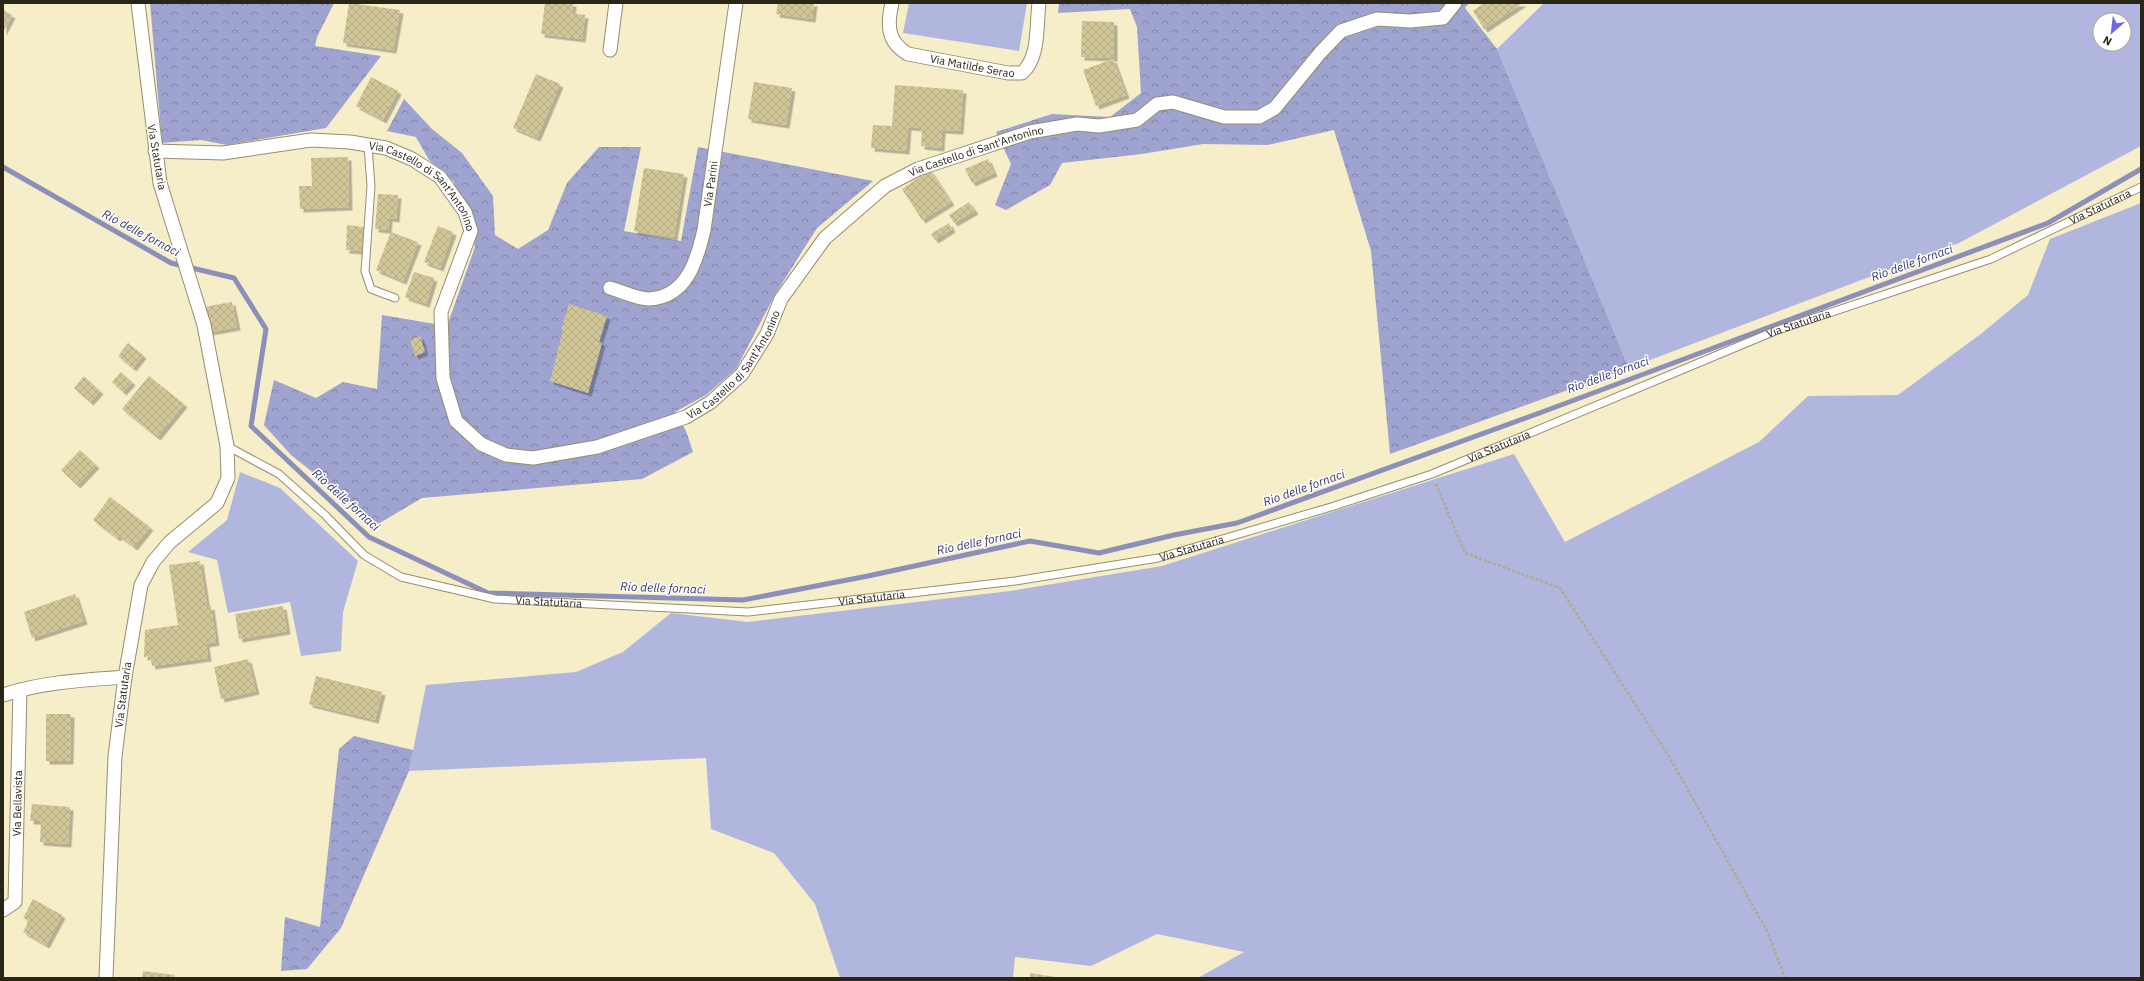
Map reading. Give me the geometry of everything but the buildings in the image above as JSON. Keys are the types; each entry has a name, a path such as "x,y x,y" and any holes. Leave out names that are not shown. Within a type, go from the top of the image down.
{"street":[{"name":"Via Statutaria","path":"106,978 115,756 124,677 141,585 153,562 170,542 217,504 228,478 227,446 204,324 160,183 138,3"},
{"path":"610,50 616,3"},
{"name":"Via Parini","path":"610,288 648,299 662,296 675,289 685,280 692,270 698,255 704,230 736,3"},
{"name":"Via Matilde Serao","path":"892,3 890,28 891,39 898,48 908,54 1015,73 1022,73 1030,66 1034,55 1039,3"},
{"name":"Via Castello di Sant'Antonino","path":"155,151 223,153 311,140 350,142 386,148 412,159 440,177 465,212 471,231 441,312 443,378 456,421 481,444 506,455 533,458 597,447 686,417 712,402 742,374 766,334 781,299 825,238 885,186 918,169 1030,132 1078,124 1099,126 1137,120 1158,104 1173,102 1224,117 1259,117 1275,108 1320,52 1341,31 1377,19 1410,21 1443,18 1455,3"},
{"path":"3,695 64,681 124,677"},
{"name":"Via Bellavista","path":"3,910 15,902 20,690"}],"lane":[{"path":"368,146 371,186 365,271 371,289 396,298"},
{"name":"Via Statutaria","path":"227,446 278,474 326,515 364,555 401,577 495,600 748,612 1015,581 1158,558 1331,507 1432,474 1775,331 1990,259 2141,187"}],"path":[{"path":"1432,474 1465,553 1560,588 1670,758 1768,934 1785,978"}],"shaded area":[{"path":"909,3 1027,3 1019,51 903,33"},
{"path":"1544,3 2141,3 2141,146 1959,243 1629,368 1497,49"},
{"path":"2141,203 2141,978 1198,978 1244,952 1157,934 1091,966 1015,957 1013,978 840,978 815,904 774,853 711,829 706,758 409,771 426,685 576,672 623,652 671,613 748,622 1010,591 1162,566 1514,454 1565,542 1759,442 1808,396 1898,395 1982,333 2028,295 2050,239"},
{"path":"240,472 280,488 358,561 343,612 341,651 301,656 290,602 228,613 217,560 188,552 227,520"}],"green space":[{"path":"150,3 334,3 317,37 315,46 381,56 326,128 227,145 201,140 162,143"},
{"path":"1059,3 1469,3 1465,8 1497,49 1629,368 1390,454 1371,251 1334,130 1268,145 1203,144 1142,154 1062,163 1050,185 1006,210 995,205 1011,164 996,132 1052,114 1110,117 1141,93 1137,27 1130,9 1058,13"},
{"path":"404,99 432,129 462,153 493,196 495,235 518,249 548,230 567,183 599,147 641,147 624,231 681,241 698,147 873,181 817,228 776,293 736,369 706,395 675,412 686,431 693,452 642,479 422,498 378,524 291,455 264,425 274,380 316,398 343,382 377,389 382,315 447,326 475,247 471,231 455,196 454,182 429,160 416,137 387,131"},
{"path":"354,736 413,750 409,771 341,928 307,969 281,971 285,917 320,927 339,749"}],"waterway":[{"name":"Rio delle fornaci","path":"3,167 171,263 234,278 266,329 251,426 369,537 488,593 743,600 868,576 1030,541 1099,553 1174,535 1237,523 1553,408 2048,223 2141,169"}]}
